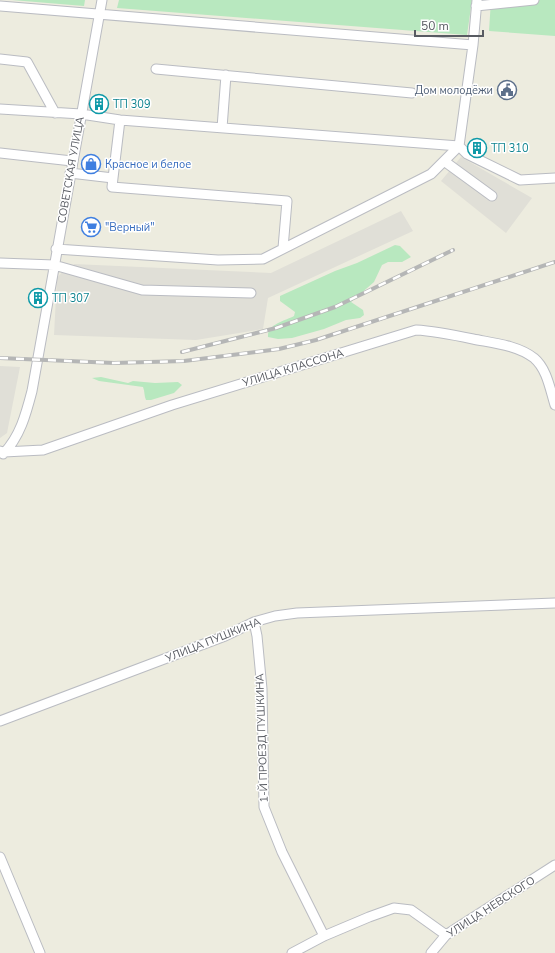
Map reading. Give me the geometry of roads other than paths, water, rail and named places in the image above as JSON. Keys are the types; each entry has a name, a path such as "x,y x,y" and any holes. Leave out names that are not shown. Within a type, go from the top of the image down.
{"street":[{"name":"СОВЕТСКАЯ УЛИЦА","path":"1,453 10,446 17,436 28,408 102,0"},
{"path":"56,249 218,260 263,259 431,174 459,146 473,44 476,3 534,0"},
{"path":"0,6 473,44"},
{"path":"0,59 27,62 55,113"},
{"path":"156,69 412,92"},
{"path":"222,128 226,75"},
{"path":"0,109 81,114 120,120 459,146 467,154 520,180 555,178"},
{"path":"120,120 112,187 287,201 283,248"},
{"path":"0,153 72,160"},
{"path":"444,161 492,196"},
{"path":"70,173 113,178"},
{"path":"0,263 54,265 142,290 251,293"},
{"name":"УЛИЦА КЛАССОНА","path":"1,453 43,450 172,405 416,330 432,331 500,344 521,351 534,359 544,371 555,405"},
{"name":"УЛИЦА ПУШКИНА","path":"0,721 225,636 254,622 275,616 297,613 555,603"},
{"name":"1-Й ПРОЕЗД ПУШКИНА","path":"254,622 257,636 262,689 264,806 282,852 324,936"},
{"path":"0,857 40,953"},
{"name":"УЛИЦА НЕВСКОГО","path":"431,953 446,935 555,865"},
{"path":"292,953 324,936 394,908 411,910 446,935"}],"railway":[{"path":"182,352 276,328 335,307 453,250"},
{"path":"0,358 114,363 184,361 279,349 316,340 555,262"}],"place":[{"name":"Дом молодёжи","path":"507,90"},
{"name":"ТП 309","path":"99,104"},
{"name":"ТП 310","path":"477,148"},
{"name":"Красное и белое","path":"91,164"},
{"name":"\"Верный\"","path":"91,227"},
{"name":"ТП 307","path":"38,298"}]}
